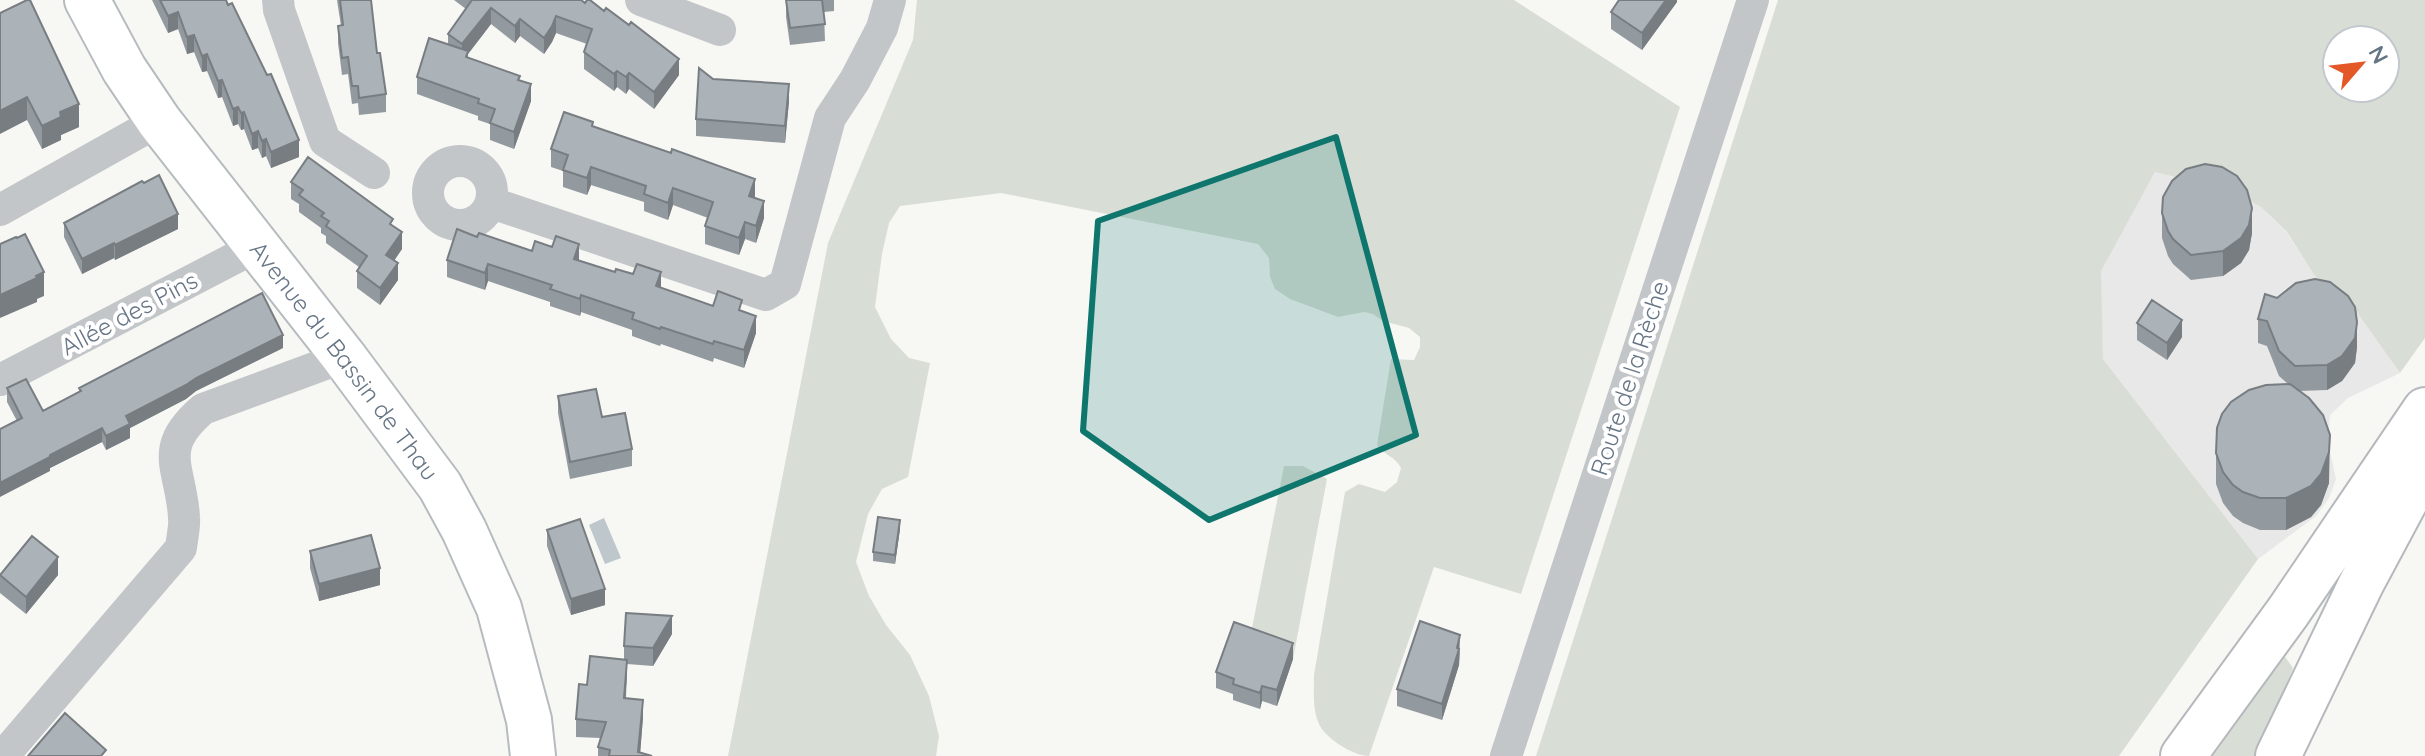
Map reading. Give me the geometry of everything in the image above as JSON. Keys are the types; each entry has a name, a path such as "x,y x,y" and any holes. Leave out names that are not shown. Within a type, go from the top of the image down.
{"main road":[{"name":"Avenue du Bassin de Thau","path":"87,0 124,69 159,121 344,357 440,486 464,530 499,608 529,720 533,756"},
{"path":"2183,756 2288,612 2425,410"},
{"path":"2278,756 2361,584 2425,464"},
{"path":"2306,756 2383,591 2425,511"}],"street":[{"path":"278,0 325,141 374,173"},
{"path":"641,0 720,30"},
{"path":"492,203 766,295 785,284 830,118 855,80 882,28 890,0"},
{"name":"Route de la Rèche","path":"1506,756 1753,0"},
{"path":"0,210 159,121"},
{"name":"Allée des Pins","path":"0,380 258,246"},
{"path":"4,755 181,548 184,518 174,461 178,436 189,421 203,409 344,357"}],"highlighted area":[{"path":"1336,137 1416,435 1209,520 1083,431 1098,221"}],"shaded area":[{"path":"917,0 1514,0 1680,107 1521,594 1434,567 1369,756 1342,746 1320,726 1315,708 1314,675 1345,492 1359,484 1385,492 1397,482 1401,468 1377,445 1391,359 1414,360 1420,347 1420,337 1409,328 1383,321 1373,314 1364,312 1338,317 1290,299 1275,289 1270,277 1269,258 1258,244 1001,193 900,206 889,223 875,307 891,339 909,358 930,363 908,477 882,489 868,514 856,562 869,596 886,625 910,655 929,696 939,736 936,756 728,756 828,243 913,40"},
{"path":"1778,0 2425,0 2425,338 2400,373 2351,304 2314,275 2287,232 2262,208 2237,193 2155,172 2101,271 2103,359 2258,559 2119,756 1536,756"},
{"path":"2155,172 2237,193 2262,208 2287,233 2314,275 2351,304 2400,373 2348,398 2330,415 2328,442 2336,479 2329,498 2316,516 2258,559 2103,359 2100,271"},
{"path":"1284,466 1303,466 1327,479 1293,659 1249,643"},
{"path":"604,518 621,558 605,564 589,525"},
{"path":"2281,651 2293,668 2257,756 2206,756"}],"building":[{"path":"30,0 79,104 60,112 61,117 42,126 27,97 0,111 0,13"},
{"path":"160,0 226,0 228,5 232,3 267,75 271,74 299,140 271,152 266,139 262,141 258,131 252,134 244,112 241,113 238,107 233,109 222,80 218,81 207,54 202,56 194,35 187,37 178,12 168,16"},
{"path":"340,0 371,0 377,53 380,53 386,94 359,98 358,86 352,86 348,57 342,58 338,26 343,25"},
{"path":"472,0 581,0 585,3 590,0 629,25 631,22 679,59 654,92 629,73 626,77 617,71 614,74 584,52 592,29 556,16 544,38 520,19 515,26 491,8 462,44 448,34"},
{"path":"786,0 822,0 825,24 790,28"},
{"path":"1619,0 1666,0 1642,33 1611,12"},
{"path":"429,38 468,51 466,57 520,76 518,80 531,84 514,132 490,123 495,109 478,103 479,99 417,77"},
{"path":"699,68 713,79 789,84 785,126 696,119"},
{"path":"564,112 593,122 592,126 671,153 672,149 755,179 749,196 764,201 756,226 745,222 739,238 705,226 713,202 673,188 668,203 644,194 646,186 591,167 587,178 563,170 568,155 551,149"},
{"path":"308,157 393,219 390,224 402,232 386,255 398,263 380,288 357,271 367,256 326,226 329,221 321,216 324,213 299,195 303,190 291,182"},
{"path":"2205,164 2222,167 2237,176 2247,190 2252,208 2249,225 2241,238 2223,251 2191,255 2168,231 2162,213 2163,197 2172,181 2186,169"},
{"path":"159,175 178,214 82,259 64,223"},
{"path":"457,229 532,251 535,241 552,247 556,236 579,244 574,259 615,272 616,269 633,274 637,264 661,272 656,286 713,306 718,291 742,300 739,310 756,316 744,350 660,329 632,319 634,313 581,295 580,299 550,289 552,285 488,264 485,273 447,260"},
{"path":"25,234 44,272 0,295 0,244"},
{"path":"2315,279 2330,282 2348,296 2355,307 2355,338 2342,356 2327,365 2295,366 2279,351 2267,321 2258,319 2265,294 2277,298 2296,283"},
{"path":"262,293 283,335 126,416 130,424 106,436 102,428 0,483 0,429 22,418 7,388 26,379 43,411 81,391 79,388"},
{"path":"2152,300 2182,320 2167,343 2137,323"},
{"path":"2290,384 2309,398 2323,415 2330,435 2329,452 2321,474 2311,486 2286,498 2260,498 2233,485 2223,472 2216,453 2217,428 2231,402 2249,390 2266,385"},
{"path":"596,389 602,417 625,413 632,449 570,462 558,396"},
{"path":"878,517 900,520 895,555 873,552"},
{"path":"580,519 605,589 571,599 547,530"},
{"path":"371,535 380,568 319,584 310,551"},
{"path":"32,536 58,557 26,597 0,575"},
{"path":"626,613 672,616 653,648 624,646"},
{"path":"1420,621 1460,635 1459,649 1442,704 1397,689"},
{"path":"1234,622 1293,643 1277,690 1262,686 1260,693 1233,684 1234,679 1216,672"},
{"path":"590,656 627,660 624,698 643,700 638,752 652,756 609,756 610,750 598,747 606,722 576,719 579,684 587,685"},
{"path":"65,713 106,750 101,756 28,756"}]}
